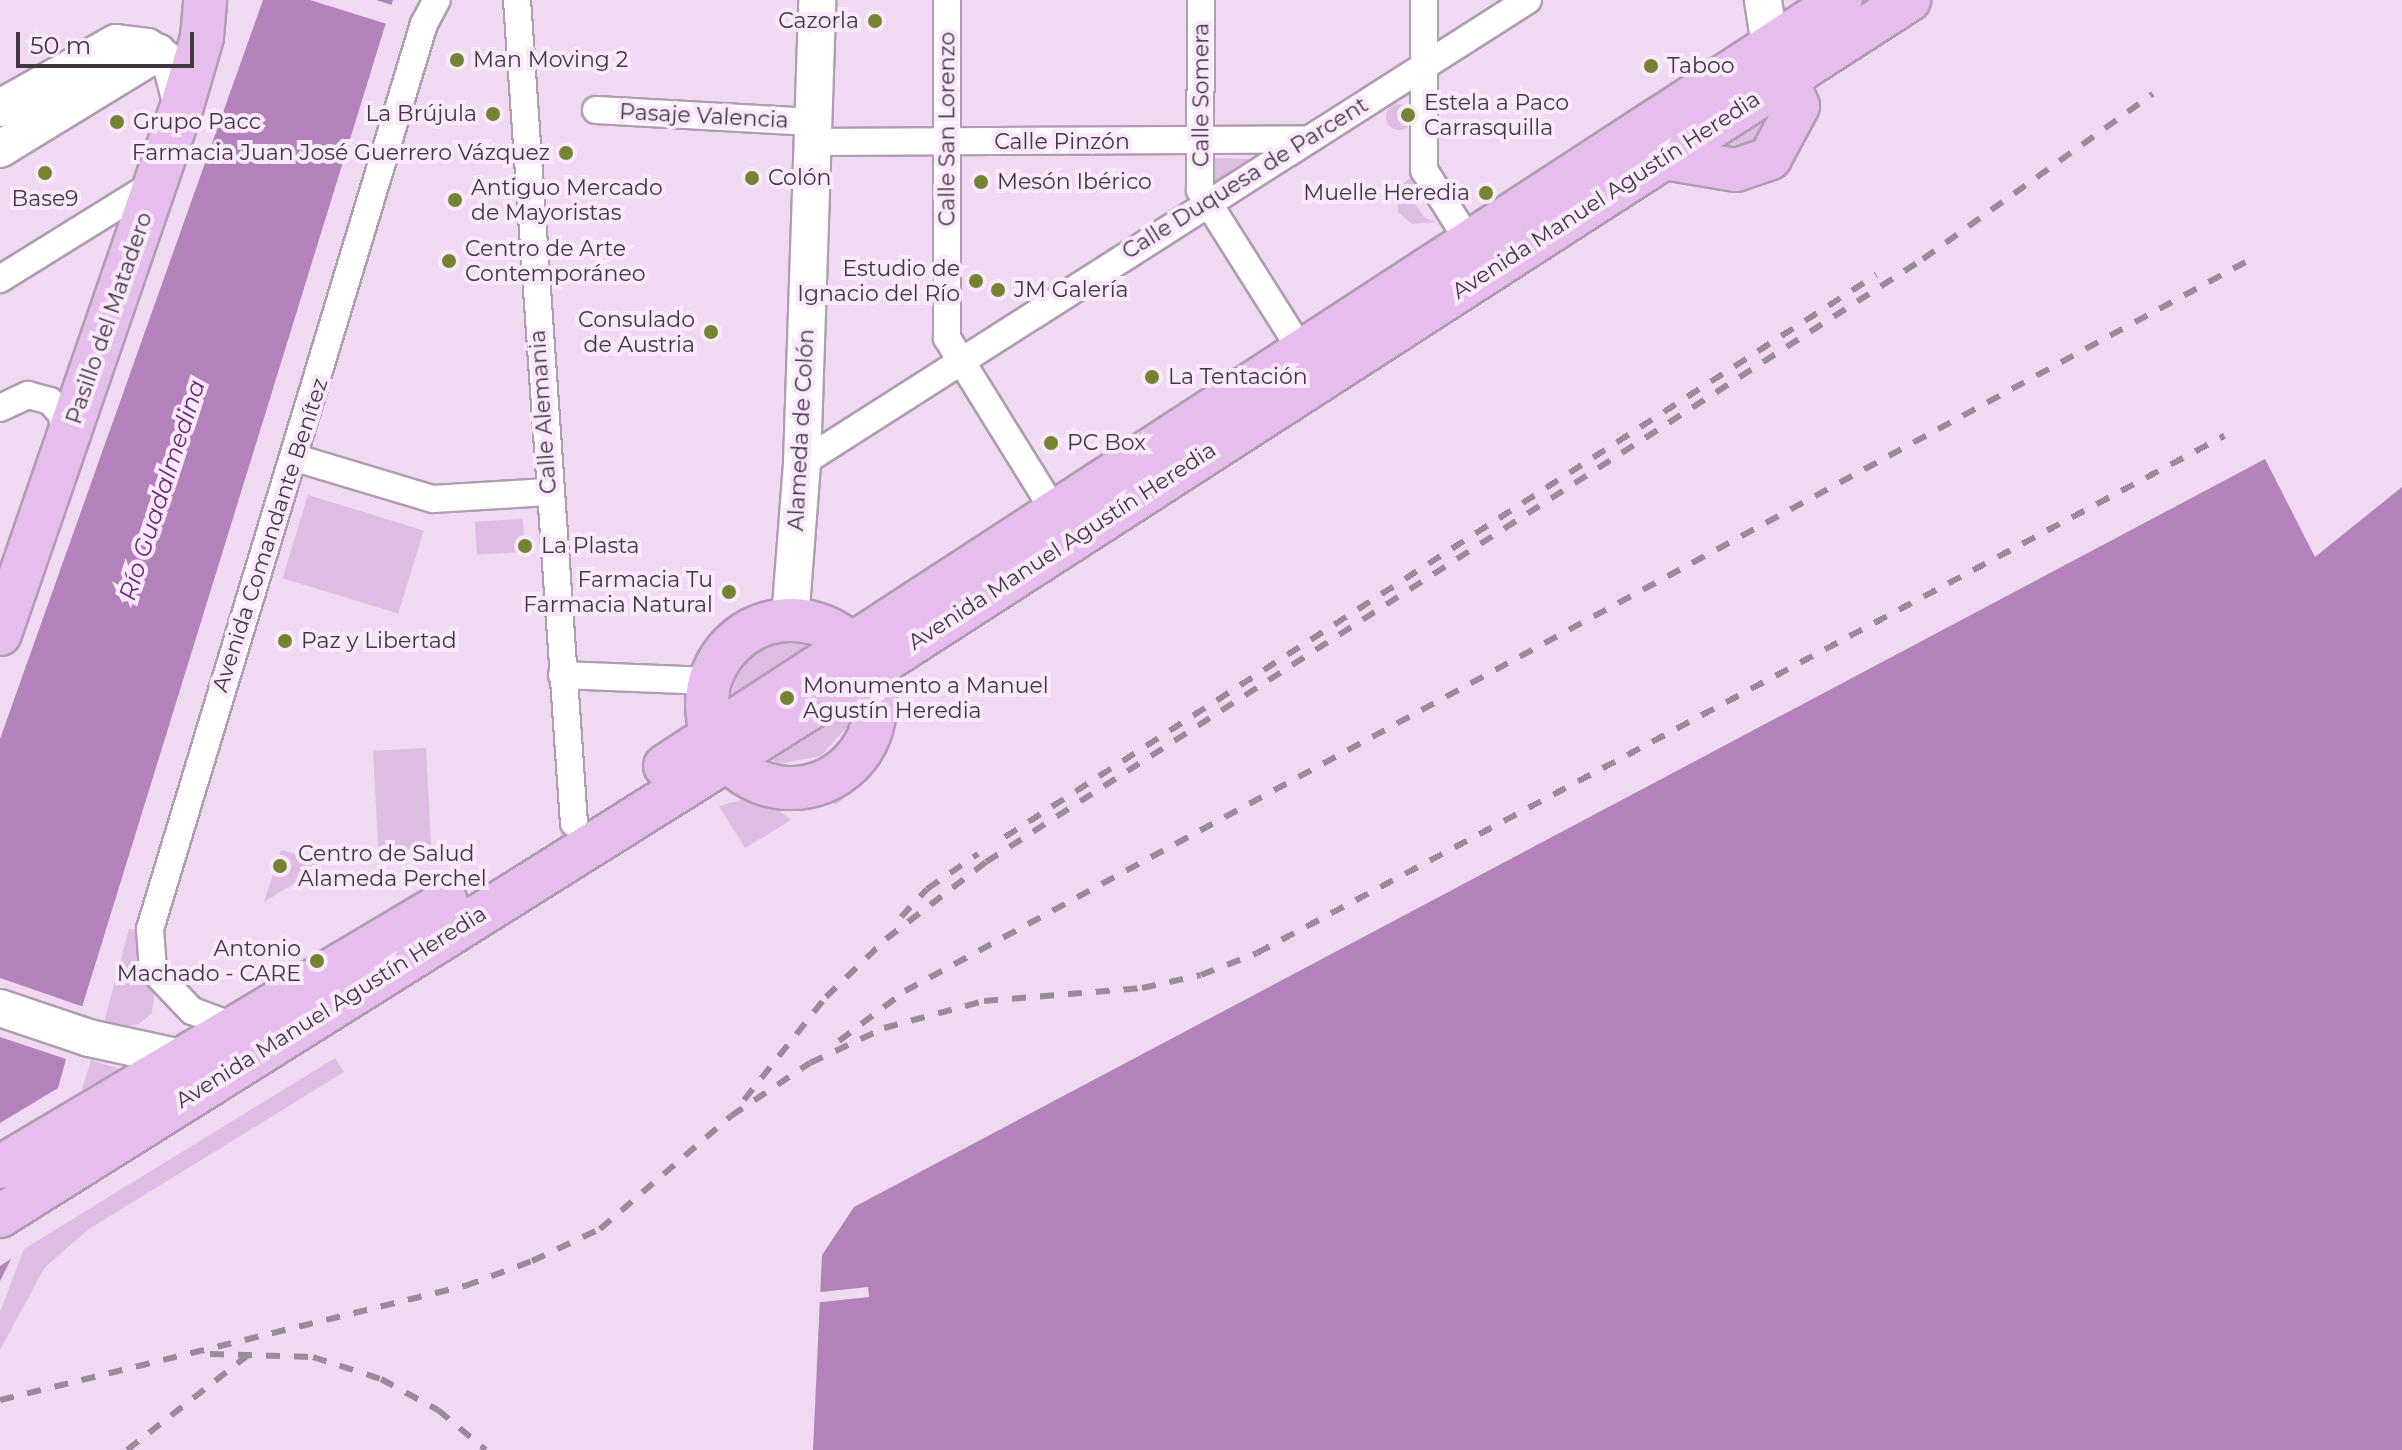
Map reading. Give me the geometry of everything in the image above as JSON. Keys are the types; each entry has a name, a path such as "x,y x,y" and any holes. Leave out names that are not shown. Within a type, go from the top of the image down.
{"main road":[{"name":"Pasillo del Matadero","path":"0,634 182,106 202,37 205,0"},
{"name":"Alameda de Colón","path":"790,620 802,463 817,0"},
{"path":"1664,158 1736,170 1770,158 1798,106 1779,61 1763,0"},
{"name":"Avenida Manuel Agustín Heredia","path":"0,1216 719,746 1664,158 1779,61 1840,0"},
{"name":"Avenida Manuel Agustín Heredia","path":"860,658 1056,514 1470,243 1779,61 1909,0"},
{"path":"0,108 108,45 127,43 158,52 177,72 182,106"},
{"path":"0,149 158,52"},
{"path":"790,620 834,632 860,658 874,720 866,744 835,777 796,788 770,786 719,746 709,681 729,647 747,632 790,620"},
{"name":"Avenida Manuel Agustín Heredia","path":"0,1167 241,1029 574,823 719,746"},
{"path":"0,1008 83,1036 185,1059"}],"street":[{"name":"Avenida Comandante Benítez","path":"241,1029 192,1011 153,970 150,929 296,458 424,24 437,0"},
{"name":"Calle Alemania","path":"517,0 548,492 574,823"},
{"name":"Calle San Lorenzo","path":"947,0 947,338 1056,514"},
{"name":"Calle Somera","path":"1201,0 1200,190 1303,353"},
{"path":"1424,0 1424,170 1470,243"},
{"name":"Calle Duquesa de Parcent","path":"802,463 958,359 1528,0"},
{"path":"1833,0 1840,0"},
{"name":"Pasaje Valencia","path":"596,110 812,132"},
{"name":"Calle Pinzón","path":"812,132 946,142 1199,143 1311,139"},
{"path":"0,279 156,182"},
{"path":"0,408 28,395 50,401 62,415 66,444"},
{"path":"296,458 433,499 548,492"},
{"path":"562,675 709,681"}],"shaded area":[{"path":"1399,104 1409,107 1412,117 1409,127 1399,130 1389,127 1386,117 1389,107"},
{"path":"1761,112 1762,126 1753,140 1740,150 1714,151"},
{"path":"1206,158 1263,159 1211,192"},
{"path":"1414,175 1413,201 1424,217 1436,222 1412,224 1398,212 1397,189"},
{"path":"308,495 424,530 398,614 283,578"},
{"path":"523,519 525,552 477,554 475,522"},
{"path":"791,640 814,648 731,700 736,678 748,659 768,645"},
{"path":"850,704 848,726 821,756 779,764 766,756"},
{"path":"426,748 432,855 379,858 373,751"},
{"path":"838,779 844,798 836,805 818,789"},
{"path":"745,799 774,807 791,820 745,848 719,806"},
{"path":"281,850 327,863 264,902"},
{"path":"129,929 136,930 137,957 155,989 152,1013 139,1024 121,1027 104,1022"},
{"path":"335,1058 344,1072 89,1229 45,1267 0,1350 0,1312 24,1249"},
{"path":"91,1060 119,1069 82,1090"}],"water":[{"name":"Río Guadalmedina","path":"263,0 393,0 66,1059 11,1259 0,1281 0,739"},
{"path":"2265,459 2315,557 2402,487 2402,1450 813,1450 822,1255 854,1207"}],"pier":[{"path":"310,0 376,0 395,6 390,25"},
{"path":"0,978 87,1008 69,1060 0,1037"},
{"path":"63,1085 17,1255 0,1266 0,1123"},
{"path":"868,1287 869,1297 817,1302 816,1292"}],"railway":[{"path":"744,1100 826,997 886,939 986,862 1923,259 2153,94"},
{"path":"839,1041 905,991 2253,258"},
{"path":"1005,837 1876,275"},
{"path":"0,1400 465,1286 532,1261 600,1229 731,1116 810,1063 884,1028 984,1001 1142,988 1201,975 1257,953 2224,436"},
{"path":"901,917 927,889 978,854"},
{"path":"127,1450 252,1352"},
{"path":"210,1354 313,1357 381,1379 438,1410 486,1450"}],"place":[{"name":"Cazorla","path":"875,21"},
{"name":"Man Moving 2","path":"457,60"},
{"name":"Taboo","path":"1651,66"},
{"name":"La Brújula","path":"493,114"},
{"name":"Estela a Paco Carrasquilla","path":"1408,115"},
{"name":"Grupo Pacc","path":"117,122"},
{"name":"Farmacia Juan José Guerrero Vázquez","path":"566,153"},
{"name":"Base9","path":"45,173"},
{"name":"Colón","path":"752,178"},
{"name":"Mesón Ibérico","path":"981,182"},
{"name":"Muelle Heredia","path":"1486,193"},
{"name":"Antiguo Mercado de Mayoristas","path":"455,200"},
{"name":"Centro de Arte Contemporáneo","path":"449,261"},
{"name":"Estudio de Ignacio del Río","path":"976,281"},
{"name":"JM Galería","path":"998,290"},
{"name":"Consulado de Austria","path":"711,332"},
{"name":"La Tentación","path":"1152,377"},
{"name":"PC Box","path":"1051,443"},
{"name":"La Plasta","path":"525,546"},
{"name":"Farmacia Tu Farmacia Natural","path":"729,592"},
{"name":"Paz y Libertad","path":"285,641"},
{"name":"Monumento a Manuel Agustín Heredia","path":"787,698"},
{"name":"Centro de Salud Alameda Perchel","path":"280,866"},
{"name":"Antonio Machado - CARE","path":"317,961"}]}
